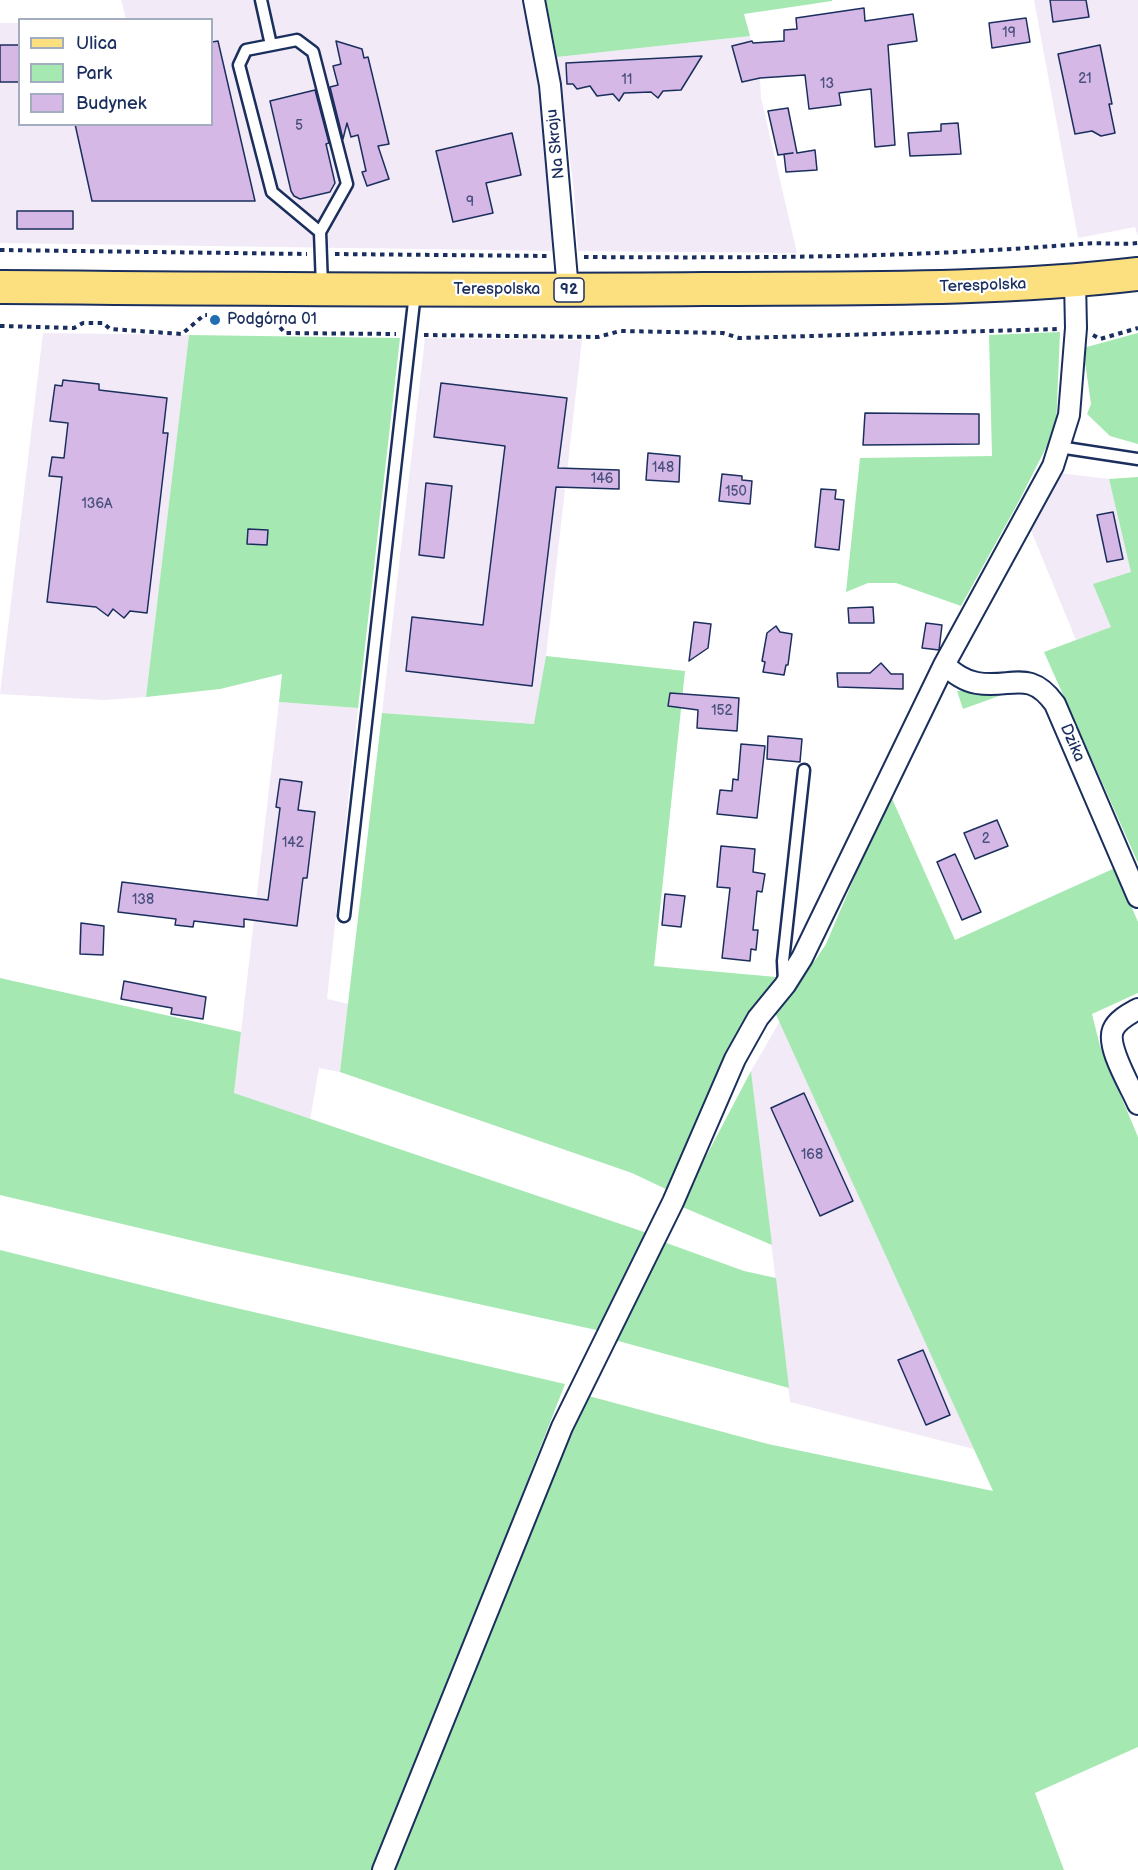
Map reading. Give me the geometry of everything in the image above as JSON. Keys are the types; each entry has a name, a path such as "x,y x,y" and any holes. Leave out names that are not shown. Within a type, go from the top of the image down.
{"main road":[{"name":"Terespolska","path":"0,287 416,290 977,287 1075,281 1138,274"}],"street":[{"name":"Na Skraju","path":"534,0 550,85 568,290"},
{"path":"383,1870 562,1427 673,1202 735,1059 758,1018 785,985 802,958 944,664 1053,466 1069,415 1076,328 1075,281"},
{"name":"Dzika","path":"944,664 959,677 977,683 1026,682 1048,695 1055,704 1138,897"},
{"path":"1138,1009 1118,1022 1113,1030 1112,1038 1113,1050 1138,1104"}],"lane":[{"path":"261,0 271,45"},
{"path":"320,232 272,192 239,64 246,50 297,40 313,52 347,184 320,232 322,289"},
{"path":"344,916 416,290"},
{"path":"1059,447 1138,459"},
{"path":"785,985 783,961 804,770"}],"path":[{"path":"258,314 268,314 285,333 598,337 620,331 723,333 739,338 1076,328 1100,339 1138,328"},
{"path":"0,326 74,328 83,323 103,323 110,329 182,334 204,315 215,315"}],"shaded area":[{"path":"121,0 523,0 536,60 559,251 0,243 0,23 18,23 18,126 213,126 213,18 126,18"},
{"path":"1034,0 1138,0 1138,236 1135,227 1078,238"},
{"path":"750,36 760,78 761,98 797,253 578,251 574,192 557,57"},
{"path":"43,333 189,335 146,697 104,700 0,694"},
{"path":"425,338 582,340 546,656 535,724 382,713"},
{"path":"1059,473 1109,479 1132,572 1112,627 1076,640 1030,528"},
{"path":"279,702 358,708 327,999 349,1004 340,1072 319,1068 310,1120 234,1093"},
{"path":"780,1021 974,1449 790,1402 751,1071"}],"green space":[{"path":"546,0 832,1 744,14 750,36 557,57"},
{"path":"1060,332 1056,428 961,606 896,583 868,583 846,592 860,458 992,456 989,335"},
{"path":"1138,333 1138,444 1110,436 1087,414 1091,404 1083,348"},
{"path":"189,335 400,338 358,708 279,702 282,674 220,689 146,697"},
{"path":"1138,477 1138,863 1044,652 1111,627 1093,584 1131,572 1109,479"},
{"path":"546,656 685,671 654,966 776,977 713,1083 668,1190 632,1173 340,1072 382,713 534,724"},
{"path":"1021,688 963,709 957,691"},
{"path":"890,794 955,940 1115,868 1138,922 1138,993 1092,1014 1100,1046 1138,1137 1138,1747 1035,1793 1064,1870 394,1870 585,1395 768,1444 993,1491 773,1008 816,959 826,944"},
{"path":"0,978 241,1032 234,1093 650,1234 601,1331 215,1246 0,1195"},
{"path":"751,1071 772,1245 680,1206"},
{"path":"661,1241 744,1271 776,1278 789,1388 611,1339"},
{"path":"0,1250 206,1301 565,1384 376,1870 0,1870"}],"building":[{"path":"1050,0 1086,0 1089,17 1053,22"},
{"path":"864,8 865,21 913,14 917,41 888,45 895,145 875,147 871,89 839,93 841,105 809,109 805,75 760,78 742,82 732,46 752,41 753,43 784,41 784,30 797,29 796,18"},
{"path":"1026,18 1030,42 992,48 989,23"},
{"path":"218,41 255,201 92,201 75,126 213,126 213,42"},
{"path":"336,41 362,49 364,58 368,57 389,144 378,146 389,179 367,186 362,172 366,171 358,135 351,137 347,123 343,139 330,87 338,85 333,66 341,64"},
{"path":"0,45 18,45 18,82 0,82"},
{"path":"1100,45 1112,104 1109,104 1115,133 1101,136 1092,131 1075,134 1058,54"},
{"path":"702,56 681,90 663,91 658,98 651,92 624,93 619,101 613,94 597,96 590,86 577,89 573,84 567,84 566,63"},
{"path":"315,90 329,143 326,144 335,183 330,192 300,199 291,191 270,101"},
{"path":"788,108 797,153 815,150 817,170 786,172 784,154 778,155 768,111"},
{"path":"958,123 961,154 910,156 908,133 941,131 941,124"},
{"path":"512,133 521,175 486,183 493,213 453,222 436,151"},
{"path":"17,211 73,211 73,229 17,229"},
{"path":"63,380 99,384 99,390 167,398 163,433 168,433 147,613 130,611 124,618 113,609 108,616 96,607 47,602 62,477 49,476 52,457 64,458 68,423 50,421 55,385 62,386"},
{"path":"441,383 567,398 558,468 619,470 619,489 556,487 532,686 406,671 412,617 483,625 505,446 434,437"},
{"path":"865,413 979,414 979,444 863,445"},
{"path":"648,453 680,456 679,482 646,480"},
{"path":"722,474 742,476 742,480 752,481 750,504 719,501"},
{"path":"426,483 452,486 444,558 419,555"},
{"path":"821,489 836,490 835,499 844,500 839,550 815,547"},
{"path":"1113,512 1123,559 1107,562 1097,515"},
{"path":"248,529 268,530 267,545 247,544"},
{"path":"873,607 874,623 849,623 848,608"},
{"path":"694,622 711,624 708,648 689,661"},
{"path":"926,623 942,625 939,650 922,648"},
{"path":"776,626 780,632 792,634 788,665 786,665 784,675 763,672 765,662 762,661 767,633"},
{"path":"881,663 891,674 903,674 903,689 838,687 837,673 870,673"},
{"path":"670,693 739,698 737,731 697,728 698,710 668,706"},
{"path":"768,736 802,739 800,762 767,759"},
{"path":"741,744 765,746 757,818 717,814 720,790 732,791 733,779 738,780"},
{"path":"280,779 302,782 298,810 315,812 307,878 303,878 297,926 244,919 244,927 194,921 193,927 175,925 176,919 118,912 122,882 268,900 280,808 276,807"},
{"path":"997,820 1008,846 975,859 964,833"},
{"path":"721,846 755,849 753,872 765,874 762,892 757,891 753,930 758,930 756,950 751,949 750,961 722,958 730,888 717,887"},
{"path":"955,854 981,912 962,920 937,862"},
{"path":"665,894 685,896 681,927 662,925"},
{"path":"81,923 104,926 103,955 80,954"},
{"path":"124,981 206,997 203,1019 171,1014 172,1008 121,999"},
{"path":"804,1093 853,1201 820,1216 771,1108"},
{"path":"923,1350 950,1415 926,1425 898,1360"}],"place":[{"name":"Podgórna 01","path":"215,320"}]}
